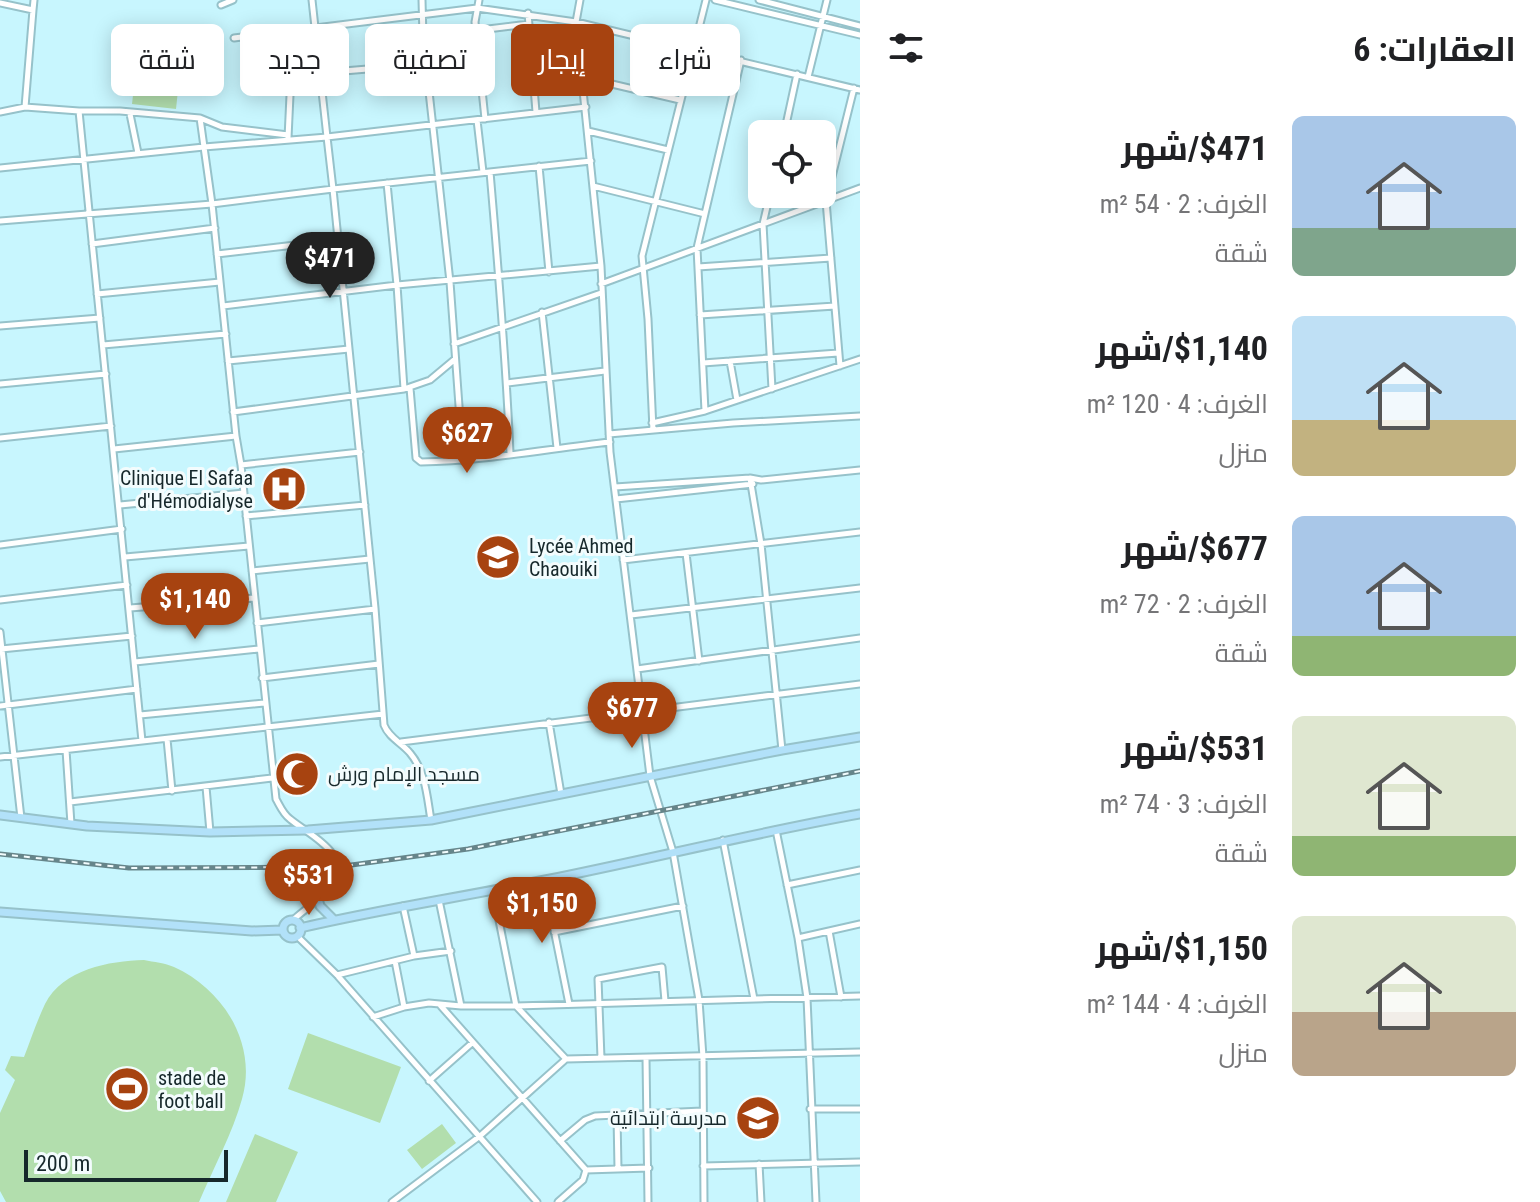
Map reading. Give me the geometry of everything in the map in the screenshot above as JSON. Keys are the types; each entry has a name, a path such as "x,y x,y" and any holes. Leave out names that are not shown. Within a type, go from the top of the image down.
{"street":[{"path":"25,107 34,0"},
{"path":"221,5 233,0"},
{"path":"312,0 315,24"},
{"path":"422,0 423,24"},
{"path":"476,24 479,0"},
{"path":"576,22 580,0"},
{"path":"700,24 706,0"},
{"path":"715,0 860,35"},
{"path":"759,0 860,26"},
{"path":"808,77 827,0"},
{"path":"0,3 33,10"},
{"path":"346,24 477,8 528,13 630,34"},
{"path":"528,13 529,24"},
{"path":"234,38 240,37"},
{"path":"705,411 697,248 741,60 857,89 836,165"},
{"path":"787,120 797,74"},
{"path":"614,85 680,100"},
{"path":"288,137 290,96"},
{"path":"323,96 360,452 383,714 386,730 419,766 431,820"},
{"path":"431,96 450,282 463,461"},
{"path":"483,96 485,119"},
{"path":"535,96 536,112"},
{"path":"585,96 601,266 609,434 650,776 673,852 699,1000 703,1057 704,1202"},
{"path":"653,426 642,256 681,96"},
{"path":"0,112 25,107 120,111 200,118 222,127 288,137"},
{"path":"0,168 288,137 327,137 586,107"},
{"path":"79,111 142,741"},
{"path":"130,114 138,153"},
{"path":"200,118 241,465 272,778 281,809 288,818 328,847 337,867 333,883 293,920 286,922 283,930"},
{"path":"477,120 498,277 510,453"},
{"path":"588,131 668,150"},
{"path":"0,221 212,204 591,161"},
{"path":"539,166 549,272"},
{"path":"387,183 417,460 463,461 610,442"},
{"path":"593,186 705,214"},
{"path":"836,197 860,188"},
{"path":"767,208 763,224 772,389"},
{"path":"601,284 807,208"},
{"path":"827,208 840,366"},
{"path":"92,244 215,228"},
{"path":"217,254 338,240"},
{"path":"698,267 831,258"},
{"path":"223,306 397,285 601,266"},
{"path":"97,294 220,282"},
{"path":"454,344 601,293"},
{"path":"700,315 835,306"},
{"path":"542,312 557,448"},
{"path":"0,326 100,318"},
{"path":"103,345 226,334"},
{"path":"228,361 349,349"},
{"path":"703,363 838,353"},
{"path":"233,412 407,388 430,380 455,359"},
{"path":"609,434 653,426 705,411 860,359"},
{"path":"730,361 737,400"},
{"path":"507,383 606,371"},
{"path":"0,384 106,374"},
{"path":"653,426 860,416"},
{"path":"0,438 111,426"},
{"path":"114,449 236,436"},
{"path":"241,465 360,452"},
{"path":"615,487 750,481 860,470"},
{"path":"616,499 750,481"},
{"path":"750,481 768,600 782,750"},
{"path":"678,483 679,492"},
{"path":"120,505 244,493"},
{"path":"246,516 365,505"},
{"path":"0,545 122,529"},
{"path":"623,560 860,532"},
{"path":"125,557 249,546"},
{"path":"686,553 699,661"},
{"path":"252,571 370,559"},
{"path":"0,600 127,585"},
{"path":"630,615 860,588"},
{"path":"130,608 254,598"},
{"path":"257,623 375,608"},
{"path":"0,632 21,819"},
{"path":"1,649 132,636"},
{"path":"637,669 860,638"},
{"path":"135,662 259,649"},
{"path":"262,678 379,664"},
{"path":"399,742 860,684"},
{"path":"0,706 137,689"},
{"path":"140,715 264,703"},
{"path":"0,757 383,714"},
{"path":"549,722 561,794"},
{"path":"0,815 71,824 210,832 308,830 431,820 860,737"},
{"path":"167,739 172,791"},
{"path":"66,750 71,824"},
{"path":"70,802 272,778"},
{"path":"206,787 210,832"},
{"path":"283,930 288,937 334,920 403,905 544,880 775,829 860,814"},
{"path":"775,829 807,998 816,1202"},
{"path":"723,840 754,999"},
{"path":"787,885 860,870"},
{"path":"544,880 569,1004"},
{"path":"493,890 516,1006 566,1059"},
{"path":"318,898 320,906 334,920"},
{"path":"439,899 461,1006"},
{"path":"403,905 414,956"},
{"path":"554,932 683,906"},
{"path":"0,912 264,932 283,930"},
{"path":"293,920 298,932 537,1202"},
{"path":"798,938 860,924"},
{"path":"829,931 841,997"},
{"path":"337,975 414,956 451,951"},
{"path":"395,961 404,1007"},
{"path":"601,1058 598,979 662,967 665,1001"},
{"path":"373,1017 404,1007 439,1004 516,1006 860,996"},
{"path":"439,1004 586,1170 649,1168"},
{"path":"429,1081 472,1043"},
{"path":"392,1202 480,1136 566,1059 860,1052"},
{"path":"646,1058 648,1202"},
{"path":"810,1109 860,1109"},
{"path":"560,1141 590,1117 702,1111"},
{"path":"617,1116 618,1169"},
{"path":"703,1166 860,1162"},
{"path":"759,1164 761,1202"},
{"path":"558,1202 583,1180 586,1170"}],"green space":[{"path":"133,96 177,96 176,109 132,104"},
{"name":"stade de foot ball","path":"144,960 174,967 208,989 232,1021 245,1058 246,1078 238,1112 199,1202 6,1202 0,1191 0,1113 15,1080 5,1070 11,1056 24,1057 45,1004 63,982 102,965"},
{"path":"308,1033 401,1067 380,1123 288,1089"},
{"path":"442,1124 456,1143 422,1169 407,1150"},
{"path":"255,1134 298,1152 276,1202 226,1202"}],"railway":[{"path":"0,854 129,868 337,867 468,849 860,771"}],"place":[{"name":"Clinique El Safaa d'Hémodialyse","path":"284,489"},
{"name":"Lycée Ahmed Chaouiki","path":"498,557"},
{"name":"مسجد الإمام ورش","path":"297,774"},
{"name":"stade de foot ball","path":"127,1089"},
{"name":"مدرسة ابتدائية","path":"758,1118"}]}
